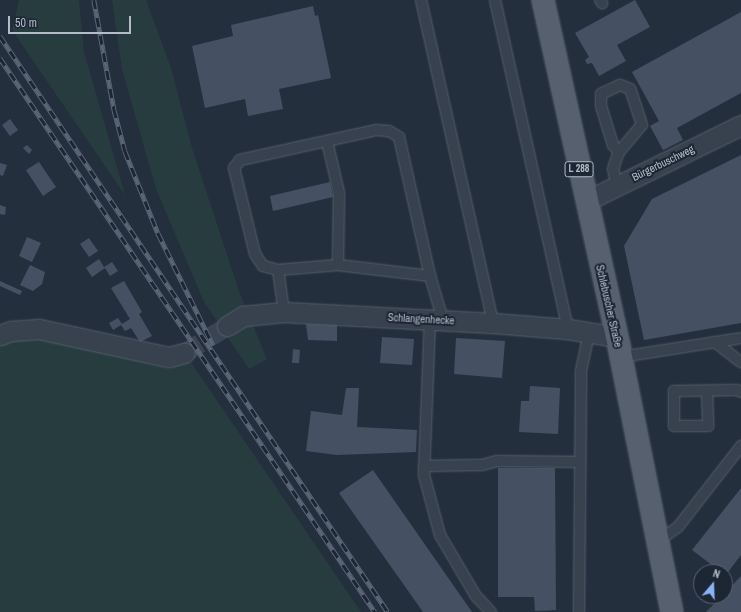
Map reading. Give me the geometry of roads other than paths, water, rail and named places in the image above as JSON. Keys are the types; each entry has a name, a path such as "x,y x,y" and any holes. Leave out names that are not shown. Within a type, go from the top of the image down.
{"main road":[{"name":"Schlebuscher Straße","path":"543,0 619,347 656,542 672,612"}],"street":[{"name":"Bürgerbuschweg","path":"586,201 741,125"},
{"name":"Schlangenhecke","path":"227,326 243,316 284,312 493,322 568,329 589,334 619,347"},
{"path":"0,334 39,329 169,357 184,353"}],"lane":[{"path":"421,0 493,322"},
{"path":"494,0 568,329"},
{"path":"617,186 613,169 619,152 642,125 630,89 620,85 601,94 601,106 613,144 619,152"},
{"path":"430,276 338,265 278,270 263,266 255,254 234,168 240,160 376,130 389,131 399,137 430,276 437,319 424,466 440,535 476,596 491,612"},
{"path":"327,141 339,193 338,265"},
{"path":"278,270 284,312"},
{"path":"579,612 579,462 581,371 589,334"},
{"path":"619,347 715,342 741,338"},
{"path":"715,342 741,362"},
{"path":"707,391 708,426 674,426 674,391 707,391 741,392"},
{"path":"656,542 678,526 741,446"},
{"path":"424,466 482,465 497,461 579,462"}],"tunnel":[{"path":"184,353 227,326"}],"railway":[{"path":"94,0 114,109 125,151 158,233 213,345"},
{"path":"0,36 388,612"},
{"path":"0,58 375,612"}]}
